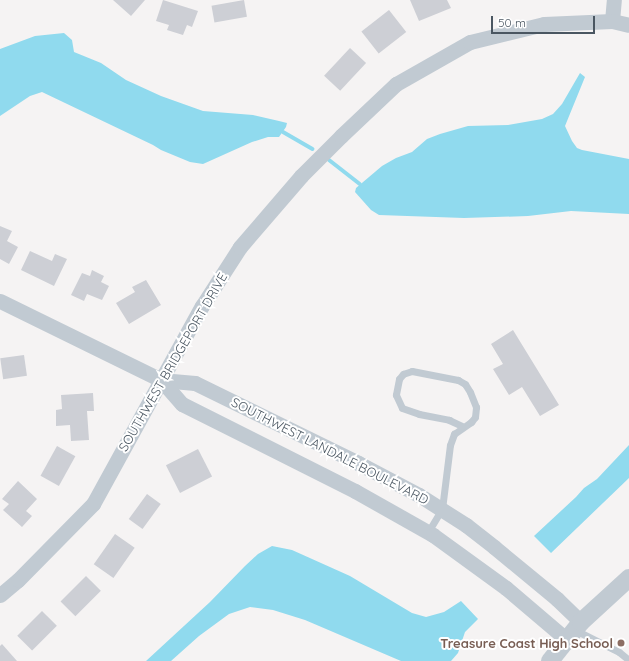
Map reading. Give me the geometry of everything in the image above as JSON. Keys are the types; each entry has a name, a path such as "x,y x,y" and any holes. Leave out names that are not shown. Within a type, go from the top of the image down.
{"street":[{"path":"612,21 614,0"},
{"name":"SOUTHWEST BRIDGEPORT DRIVE","path":"0,595 18,580 93,504 202,306 240,247 301,176 396,84 470,42 544,24 612,21 629,25"},
{"name":"SOUTHWEST LANDALE BOULEVARD","path":"0,301 161,380 194,383 358,462 419,495 466,525 557,599 574,631"},
{"name":"SOUTHWEST LANDALE BOULEVARD","path":"161,380 182,404 355,490 428,532 506,588 574,631"},
{"path":"550,661 574,631 629,578"}],"lane":[{"path":"428,532 442,510 450,445 454,434 462,426 471,422 475,417 476,408 470,392 464,384 458,380 412,371 403,374 397,387 398,402 402,408 413,413 449,420 462,426"},
{"path":"574,631 619,652 629,660"}],"water":[{"path":"64,33 72,40 74,52 101,63 126,80 161,96 203,111 253,115 287,123 286,127 279,137 268,137 252,142 203,164 190,162 161,150 42,92 30,96 0,116 0,49 35,36"},
{"path":"580,73 585,77 565,126 577,148 629,159 629,214 571,211 528,216 464,218 379,215 371,210 355,192 356,188 382,166 396,158 412,152 427,139 468,126 508,125 542,119 553,114 562,104"},
{"path":"629,445 629,478 551,553 534,536 584,488 597,479"},
{"path":"272,546 292,550 350,576 412,613 426,617 444,612 461,601 478,619 465,632 458,653 451,661 401,661 305,620 273,610 250,607 229,614 199,636 171,661 146,661 210,602 258,554"}],"building":[{"path":"113,0 145,0 131,16"},
{"path":"163,0 198,11 192,27 187,25 183,35 167,30 169,25 156,21"},
{"path":"244,0 247,17 214,22 212,6"},
{"path":"410,0 447,0 451,8 419,21"},
{"path":"389,10 406,32 379,54 361,32"},
{"path":"350,48 366,63 340,91 324,76"},
{"path":"0,226 12,231 7,241 18,247 9,264 0,259"},
{"path":"30,251 52,261 55,254 67,259 54,286 21,270"},
{"path":"92,270 104,276 101,282 109,286 102,300 87,294 84,301 71,295 82,273 90,276"},
{"path":"146,280 161,305 129,324 116,303 135,292 132,287"},
{"path":"513,330 559,405 540,416 522,387 509,395 493,369 503,364 491,344"},
{"path":"24,355 27,376 3,379 0,358"},
{"path":"93,393 94,411 87,411 89,440 71,441 70,425 56,426 56,410 62,409 61,395"},
{"path":"57,446 75,456 59,486 41,476"},
{"path":"198,449 212,477 180,493 166,465"},
{"path":"18,481 37,499 26,511 32,516 22,527 3,510 9,504 2,499"},
{"path":"147,494 161,504 143,529 129,519"},
{"path":"115,534 135,548 113,578 94,564"},
{"path":"86,576 101,591 75,616 61,601"},
{"path":"42,611 57,626 32,651 17,636"},
{"path":"2,644 17,661 0,661 0,646"}],"waterway":[{"path":"283,132 313,149"},
{"path":"329,160 360,184"}],"place":[{"name":"Treasure Coast High School","path":"621,643"}]}
